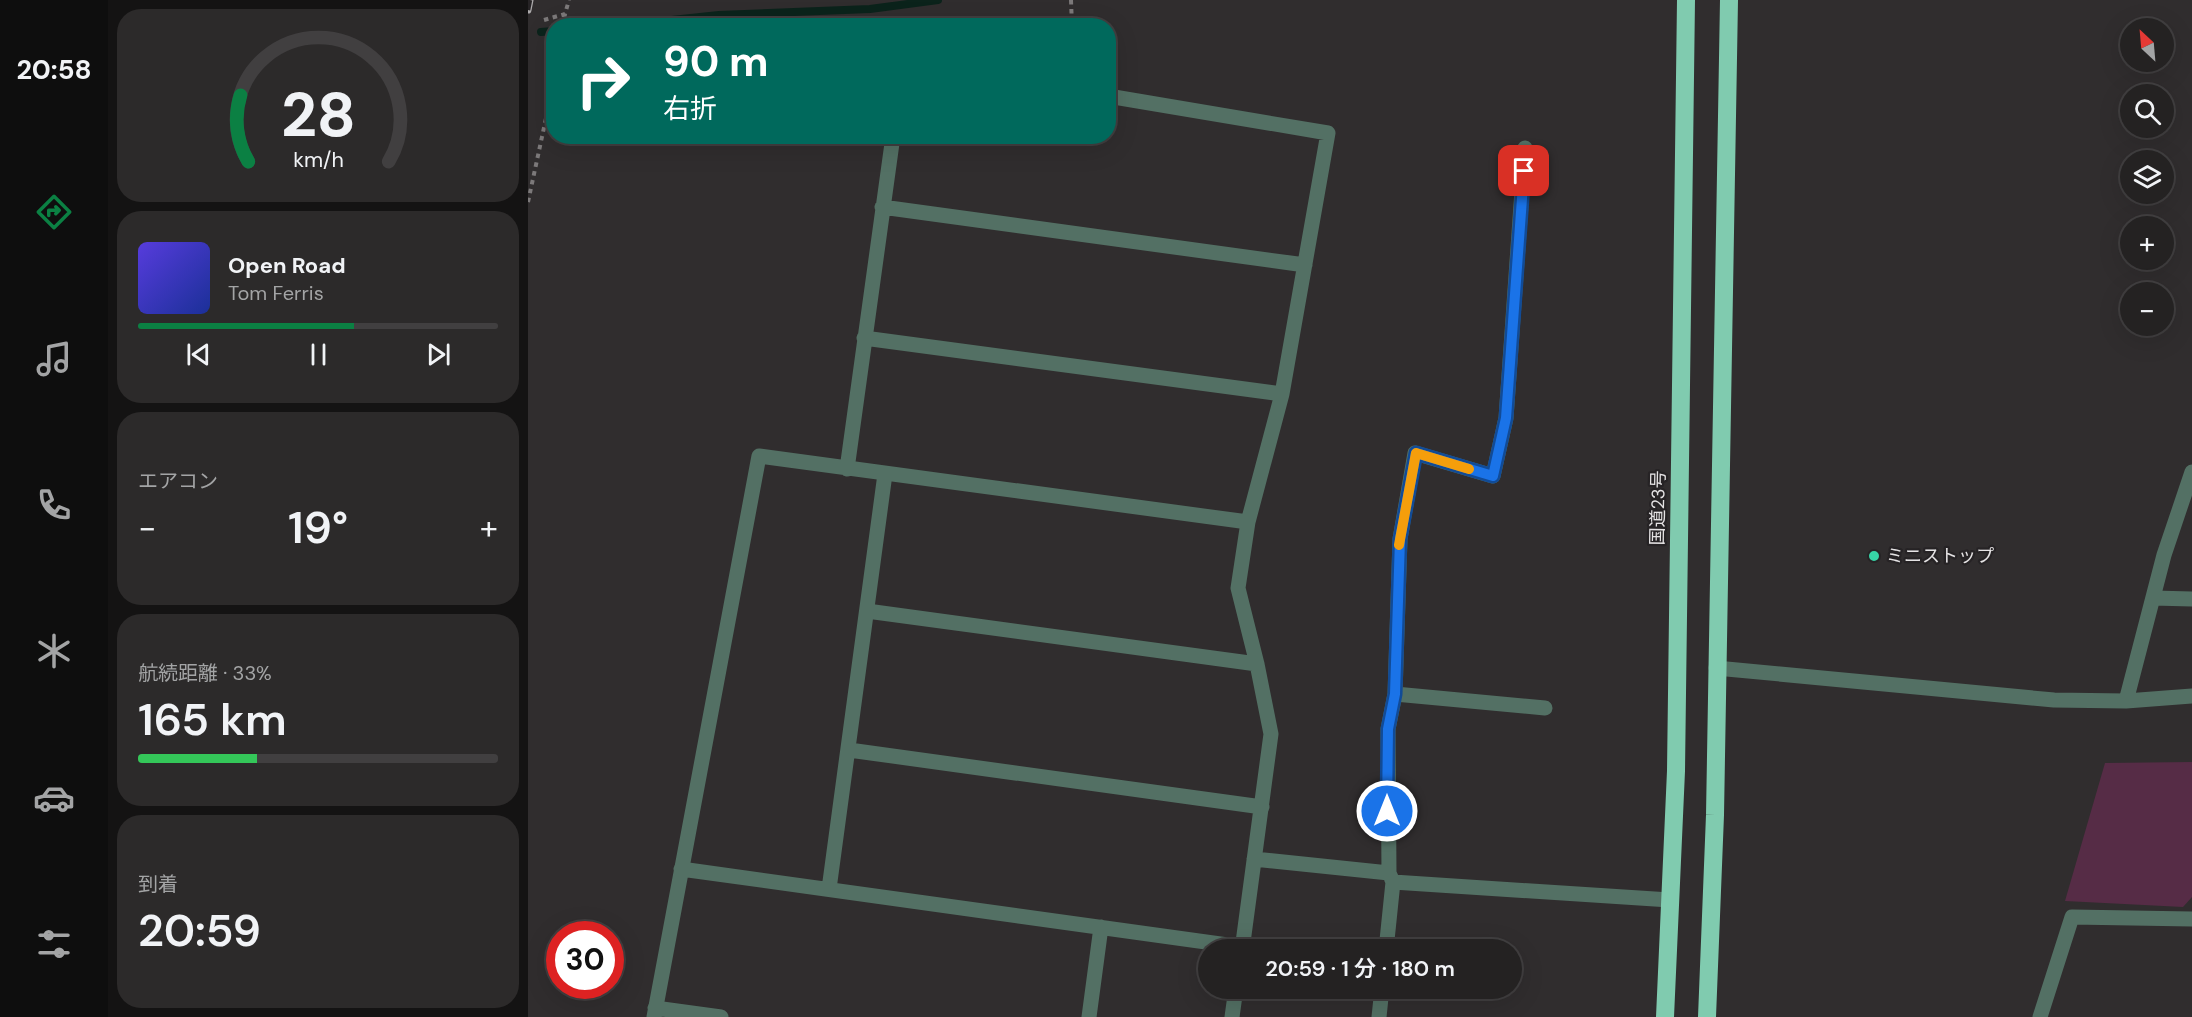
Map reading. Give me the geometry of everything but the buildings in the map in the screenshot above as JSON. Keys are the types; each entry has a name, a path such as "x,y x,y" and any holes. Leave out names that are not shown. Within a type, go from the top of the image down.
{"highway":[{"name":"国道23号","path":"1665,1017 1676,771 1686,0"},
{"path":"1707,1017 1715,815 1729,0"}],"street":[{"path":"1116,97 1329,133 1282,394 1248,522 1238,588 1271,734 1243,939"},
{"path":"847,469 892,144"},
{"path":"1387,939 1391,878 1388,729 1395,694 1400,539 1416,453 1493,476 1506,418 1526,148"},
{"path":"882,207 1305,265"},
{"path":"864,339 1282,394"},
{"path":"720,1017 654,1013 759,456 1248,522"},
{"path":"2126,701 2153,598 2192,471"},
{"path":"829,888 885,474"},
{"path":"2153,598 2192,599"},
{"path":"867,611 1257,664"},
{"path":"1716,668 2054,700 2126,701 2192,696"},
{"path":"1395,694 1545,708"},
{"path":"849,750 1262,807"},
{"path":"1254,859 1391,878 1670,900"},
{"path":"681,869 1198,941"},
{"path":"2040,1017 2072,917 2192,919"},
{"path":"1089,1017 1101,927"},
{"path":"1232,1017 1234,999"},
{"path":"1379,1017 1381,999"}],"path":[{"path":"564,18 568,0"},
{"path":"1071,1 1072,18"},
{"path":"551,18 565,14"},
{"path":"528,202 546,118"}],"shaded area":[{"path":"2192,762 2192,897 2183,907 2065,901 2105,763"}],"waterway":[{"path":"691,18 870,9 938,0"},
{"path":"541,32 546,32"}],"railway":[{"path":"528,10 530,0"}],"slow traffic":[{"path":"1399,545 1416,453 1469,469"}],"place":[{"name":"ミニストップ","path":"1874,556"}],"route":[{"path":"1387,811 1388,729 1395,694 1400,539 1416,453 1493,476 1506,418 1524,171"}]}
